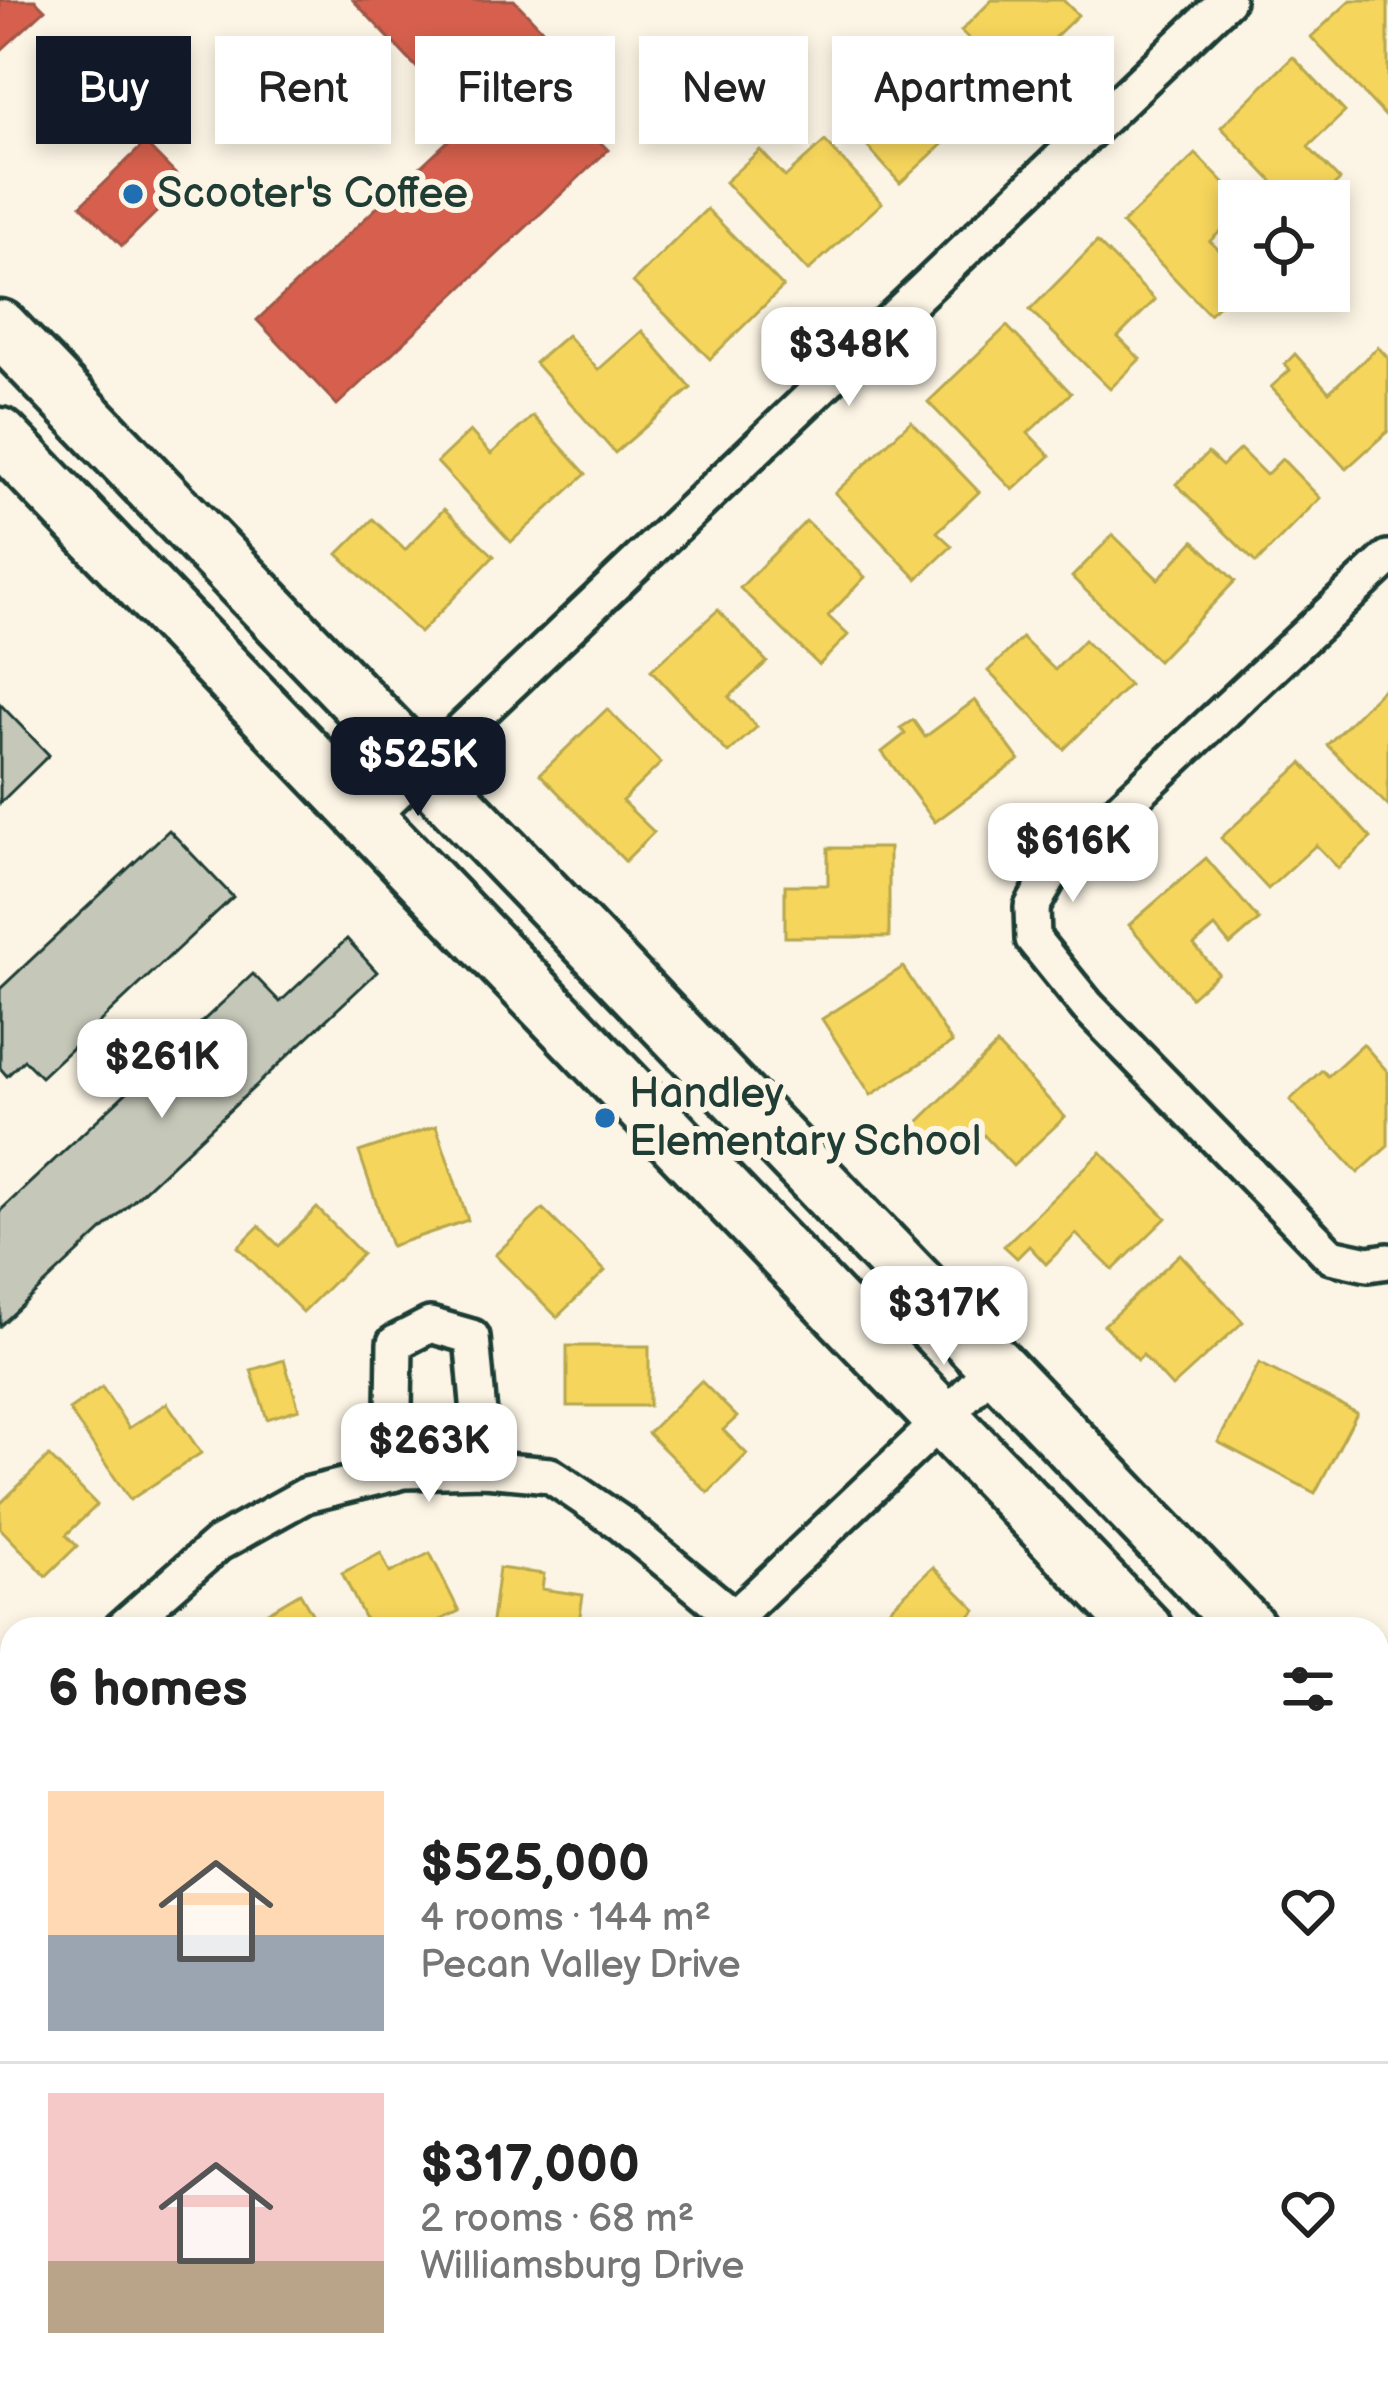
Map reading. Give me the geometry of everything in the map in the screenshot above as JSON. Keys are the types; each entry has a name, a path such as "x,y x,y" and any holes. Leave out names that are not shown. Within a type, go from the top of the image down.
{"main road":[{"path":"0,328 1236,1617"},
{"path":"54,384 0,433 1133,1617"}],"street":[{"path":"367,820 1227,0"},
{"path":"1388,558 1050,875 1032,907 1033,939 1087,1006 1331,1256 1368,1264 1388,1261"},
{"path":"394,1474 395,1343 430,1325 472,1337 484,1469"},
{"path":"734,1617 995,1365"},
{"path":"135,1617 218,1544 306,1495 394,1474 484,1469 550,1475 619,1522 722,1617"}],"building: Homes":[{"path":"992,0 1063,0 1078,15 1056,36 966,36 961,31"},
{"path":"1351,0 1388,0 1388,119 1311,37"},
{"path":"1293,57 1345,112 1308,147 1340,180 1271,180 1221,127"},
{"path":"825,141 882,203 808,271 725,182 760,150 785,177"},
{"path":"865,144 943,144 900,183"},
{"path":"1196,154 1221,180 1218,234 1210,241 1218,249 1218,306 1209,314 1122,224"},
{"path":"707,209 783,287 710,359 633,282"},
{"path":"1097,242 1155,300 1118,337 1140,359 1110,389 1030,310"},
{"path":"1007,326 1071,393 1028,433 1050,456 1013,490 928,402"},
{"path":"642,331 691,388 615,453 535,363 567,335 598,370"},
{"path":"1378,347 1388,358 1388,431 1346,469 1271,387 1290,370 1285,364 1295,354 1329,392"},
{"path":"533,416 586,474 511,542 437,462 470,431 491,454"},
{"path":"911,421 979,492 937,532 952,546 917,579 835,493"},
{"path":"1240,449 1266,475 1282,459 1320,498 1256,563 1176,484 1208,453 1222,466"},
{"path":"444,509 494,556 420,633 338,554 373,519 405,550"},
{"path":"806,521 865,577 828,616 848,635 819,665 740,588"},
{"path":"1113,535 1158,579 1194,541 1235,581 1158,661 1072,577"},
{"path":"718,610 767,662 729,697 757,727 728,753 651,670"},
{"path":"1022,638 1055,670 1084,640 1129,685 1064,749 988,671"},
{"path":"1388,684 1388,806 1327,745"},
{"path":"975,700 1019,760 935,822 882,752 905,734 900,728 913,720 925,737"},
{"path":"607,709 661,763 622,801 654,832 625,861 540,774"},
{"path":"1302,763 1371,838 1338,868 1316,845 1268,889 1221,838"},
{"path":"828,848 889,848 889,937 785,937 785,885 828,885"},
{"path":"1206,858 1259,920 1230,945 1215,927 1194,945 1218,973 1191,997 1129,925"},
{"path":"903,967 952,1043 871,1095 822,1019"},
{"path":"1363,1044 1388,1072 1388,1146 1358,1173 1290,1100 1322,1070 1328,1076"},
{"path":"997,1045 1065,1117 1013,1166 976,1127 946,1156 915,1125"},
{"path":"436,1126 468,1220 391,1246 359,1152"},
{"path":"1101,1152 1166,1218 1113,1270 1076,1234 1046,1264 1029,1246 1017,1258 1004,1246"},
{"path":"317,1208 362,1254 303,1312 238,1247 259,1226 279,1246"},
{"path":"543,1209 605,1271 557,1317 495,1255"},
{"path":"1180,1254 1243,1322 1172,1387 1143,1355 1138,1360 1104,1325"},
{"path":"567,1346 649,1346 649,1406 567,1406"},
{"path":"284,1360 299,1409 267,1419 251,1370"},
{"path":"1259,1363 1357,1413 1315,1493 1218,1442"},
{"path":"701,1381 737,1417 723,1430 747,1454 708,1493 648,1433"},
{"path":"102,1387 129,1428 167,1403 201,1453 130,1500 69,1410"},
{"path":"49,1456 97,1505 66,1535 77,1546 46,1576 0,1528 0,1504"},
{"path":"381,1553 390,1573 430,1553 459,1611 446,1617 364,1617 342,1573"},
{"path":"933,1567 976,1610 969,1617 881,1617"},
{"path":"499,1568 544,1574 542,1589 583,1595 580,1617 493,1617"},
{"path":"300,1593 314,1617 259,1617"}],"building: Shops":[{"path":"0,0 35,0 45,10 0,51"},
{"path":"353,0 514,0 548,36 415,36 415,66"},
{"name":"Scooter's Coffee","path":"144,144 185,184 122,246 81,205"},
{"path":"445,144 602,144 608,150 337,405 257,320"}],"building: Other":[{"path":"0,704 49,755 0,803"},
{"path":"169,830 233,897 41,1077 24,1060 7,1076 0,1068 0,989"},
{"path":"347,939 377,972 0,1326 0,1211 253,974 280,1002"}],"place":[{"name":"Scooter's Coffee","path":"133,194"},
{"name":"Handley Elementary School","path":"605,1118"}]}
